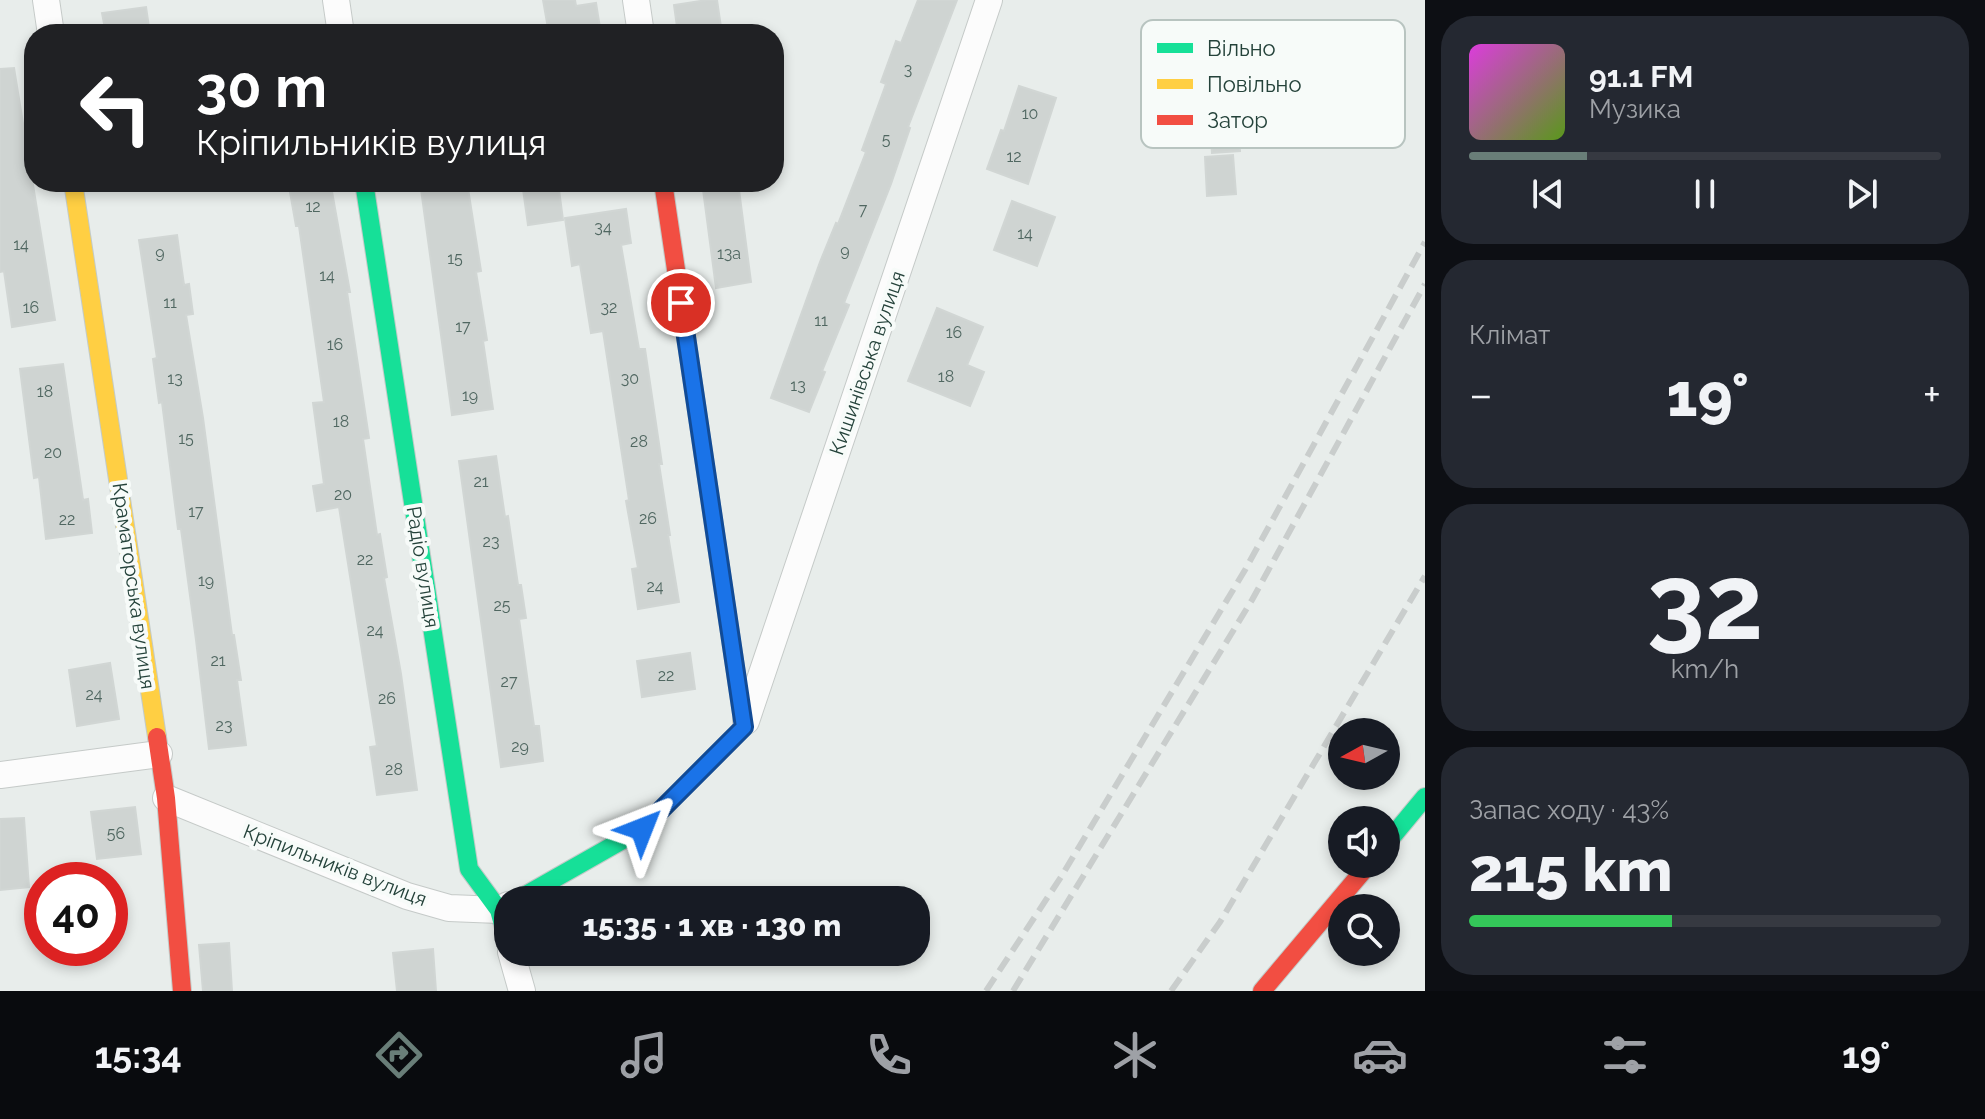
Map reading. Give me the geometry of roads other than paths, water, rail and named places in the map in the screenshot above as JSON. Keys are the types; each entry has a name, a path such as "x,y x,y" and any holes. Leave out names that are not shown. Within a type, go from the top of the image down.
{"street":[{"path":"46,0 50,24"},
{"path":"336,0 340,24"},
{"path":"636,0 640,24"},
{"name":"Кишинівська вулиця","path":"744,727 989,0"},
{"name":"Краматорська вулиця","path":"75,192 166,798 182,991"},
{"name":"Радіо вулиця","path":"366,192 469,869 494,892"},
{"path":"542,886 642,829 744,727 664,192"},
{"path":"0,775 159,754"},
{"path":"1400,827 1425,797"},
{"name":"Кріпильників вулиця","path":"166,798 407,896 449,908 494,906"},
{"path":"1262,991 1357,878"},
{"path":"515,966 522,991"}],"railway":[{"path":"986,991 1061,877 1245,570 1425,242"},
{"path":"1013,991 1252,600 1425,284"},
{"path":"1171,991 1220,922 1425,576"}]}
